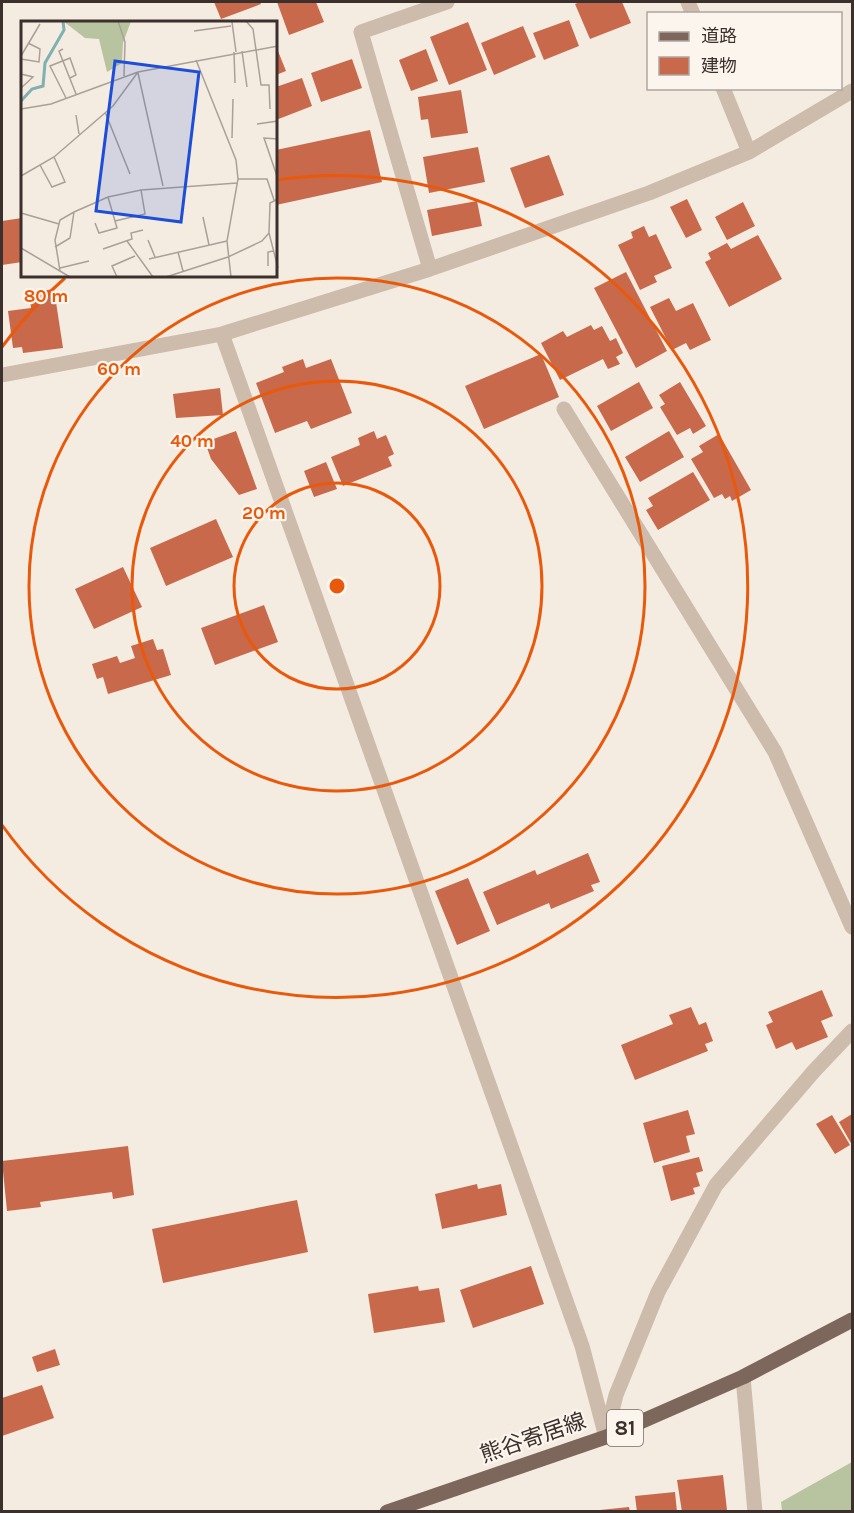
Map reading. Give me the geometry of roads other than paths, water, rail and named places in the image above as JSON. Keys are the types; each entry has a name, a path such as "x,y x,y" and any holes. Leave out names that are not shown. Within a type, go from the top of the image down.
{"main road":[{"name":"熊谷寄居線","path":"387,1512 606,1437 743,1377 852,1320"}],"street":[{"path":"430,269 361,32 447,2"},
{"path":"724,90 749,152"},
{"path":"2,375 222,334 430,269 649,193 749,152 852,91"},
{"path":"222,334 582,1346 606,1437"},
{"path":"564,409 775,752 852,927"},
{"path":"606,1437 616,1395 658,1292 716,1185 814,1071 852,1031"},
{"path":"743,1377 755,1512"}]}
